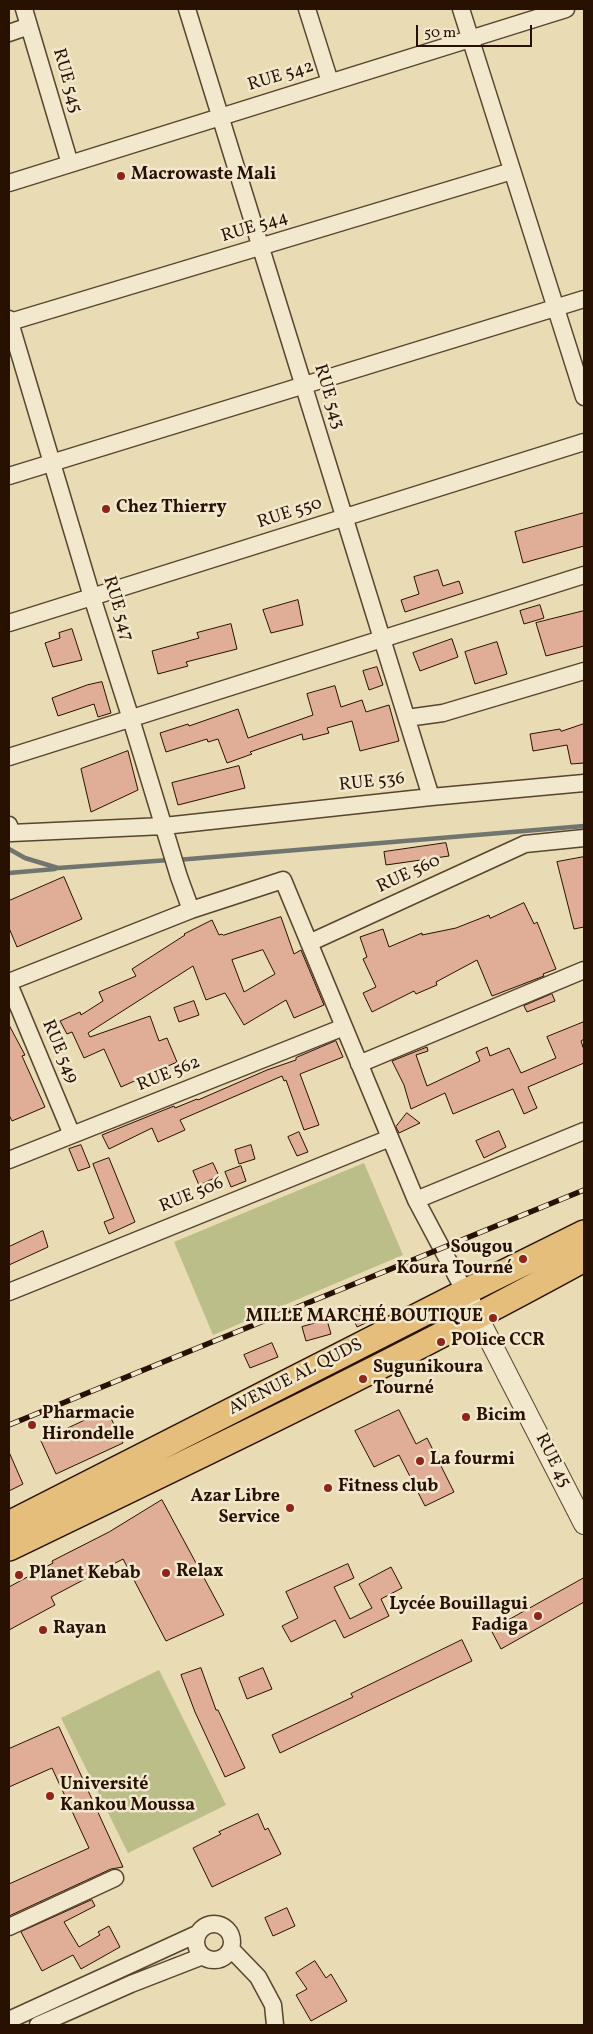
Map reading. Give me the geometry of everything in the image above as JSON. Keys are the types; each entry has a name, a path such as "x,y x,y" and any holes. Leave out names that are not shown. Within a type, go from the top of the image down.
{"main road":[{"name":"AVENUE AL QUDS","path":"9,1524 465,1292 584,1234"},
{"name":"AVENUE AL QUDS","path":"9,1548 218,1447 478,1317 584,1259"}],"street":[{"name":"RUE 545","path":"24,9 70,164"},
{"name":"RUE 543","path":"187,9 431,797"},
{"path":"308,9 330,82"},
{"path":"460,9 584,397"},
{"name":"RUE 542","path":"9,183 566,9"},
{"path":"9,32 30,26"},
{"name":"RUE 544","path":"9,321 512,171"},
{"path":"9,476 584,299"},
{"name":"RUE 547","path":"9,321 53,462 92,597 191,910"},
{"name":"RUE 550","path":"9,623 584,442"},
{"path":"9,758 584,575"},
{"path":"406,718 443,713 584,671"},
{"name":"RUE 536","path":"9,825 11,833 164,826 431,797 584,783"},
{"name":"RUE 560","path":"309,943 525,844 584,838"},
{"path":"9,983 191,910 283,880 416,1200 465,1292"},
{"path":"359,1064 584,970"},
{"name":"RUE 549","path":"9,983 72,1135"},
{"name":"RUE 562","path":"9,1160 344,1027"},
{"path":"416,1200 584,1130"},
{"name":"RUE 506","path":"9,1292 390,1138"},
{"name":"RUE 45","path":"465,1292 583,1517"},
{"path":"9,1927 115,1878"},
{"path":"9,2020 197,1934 209,1924 225,1927 230,1933 231,1949 219,1959 210,1959 203,1956 198,1950 197,1934"},
{"path":"231,1949 258,1977 274,2005 276,2025"},
{"path":"38,2025 131,1984 203,1956"}],"green space":[{"path":"364,1163 403,1255 213,1335 174,1242"},
{"path":"159,1670 226,1805 128,1853 61,1718"}],"building":[{"path":"584,513 584,546 523,563 515,532"},
{"path":"438,570 443,586 459,581 463,593 405,612 401,600 419,594 414,577"},
{"path":"298,600 303,625 271,633 263,610"},
{"path":"540,605 544,618 524,624 520,611"},
{"path":"584,611 584,646 546,656 536,623"},
{"path":"231,624 237,649 186,662 188,666 158,674 152,651 199,638 197,633"},
{"path":"72,629 82,660 53,667 45,643 60,638 59,633"},
{"path":"452,639 458,657 420,671 413,653"},
{"path":"497,642 507,674 475,684 465,652"},
{"path":"377,667 383,685 369,690 363,671"},
{"path":"102,682 111,713 98,717 94,704 58,716 52,698 87,685"},
{"path":"335,686 341,707 362,700 366,712 389,705 399,741 360,751 352,721 327,728 329,733 303,740 302,734 250,752 252,754 227,763 218,739 208,742 207,739 166,752 160,733 188,724 189,726 238,709 248,738 313,715 307,694"},
{"path":"584,724 584,763 571,764 567,745 533,751 530,734 560,729 561,731"},
{"path":"128,751 138,790 91,812 81,769"},
{"path":"239,766 245,788 178,805 172,783"},
{"path":"446,843 449,856 386,865 384,852"},
{"path":"584,857 584,927 574,929 557,862"},
{"path":"64,877 82,919 17,947 9,928 9,901"},
{"path":"524,903 534,924 537,922 556,969 543,974 544,976 492,996 477,960 436,982 437,985 416,994 414,991 372,1012 363,993 376,987 363,959 367,957 360,937 383,929 389,947 422,933 422,935 456,928 489,915 490,918"},
{"path":"281,917 294,954 301,950 324,1005 294,1018 286,1000 244,1025 225,993 206,1000 193,966 88,1033 90,1037 150,1016 159,1041 167,1038 177,1062 121,1087 104,1049 84,1058 72,1032 67,1034 60,1021 80,1012 81,1015 103,1001 99,992 136,976 132,969 184,934 212,920 219,935","holes":["263,950 275,974 244,992 232,960"]},
{"path":"552,994 555,1001 527,1012 524,1006"},
{"path":"194,1001 199,1015 179,1022 174,1008"},
{"path":"584,1022 584,1039 581,1041 584,1050 584,1063 528,1087 537,1108 524,1114 513,1089 453,1114 445,1093 411,1109 404,1085 392,1061 427,1047 428,1051 416,1055 427,1086 480,1061 476,1052 487,1047 490,1056 509,1048 521,1073 556,1058 547,1037"},
{"path":"9,1025 25,1055 22,1056 45,1107 12,1121 9,1115"},
{"path":"336,1041 343,1057 300,1074 319,1125 304,1130 286,1080 284,1081 282,1076 180,1120 185,1130 158,1142 152,1128 109,1149 102,1135 174,1106 175,1108 198,1100 267,1070 296,1060 296,1058"},
{"path":"407,1113 420,1123 399,1133 396,1127"},
{"path":"499,1131 506,1147 484,1158 476,1141"},
{"path":"299,1132 308,1152 297,1156 288,1137"},
{"path":"81,1145 90,1167 78,1171 69,1149"},
{"path":"251,1145 255,1159 239,1164 235,1150"},
{"path":"109,1158 135,1222 109,1234 104,1222 114,1218 93,1164"},
{"path":"213,1163 219,1176 199,1185 193,1171"},
{"path":"241,1166 246,1181 231,1187 225,1172"},
{"path":"43,1231 48,1247 9,1265 9,1247"},
{"path":"361,1306 368,1322 357,1327 350,1311"},
{"path":"327,1320 331,1334 306,1341 302,1327"},
{"path":"272,1343 278,1357 250,1368 244,1355"},
{"path":"107,1410 123,1443 56,1474 41,1441"},
{"name":"La fourmi","path":"399,1410 416,1444 427,1438 454,1492 425,1506 399,1455 374,1467 355,1431"},
{"path":"9,1452 23,1484 9,1491"},
{"name":"Relax","path":"162,1500 224,1615 166,1641 123,1559 51,1597 55,1605 9,1630 9,1587 53,1563 52,1561 109,1532"},
{"path":"348,1564 354,1578 334,1587 350,1619 372,1608 359,1584 391,1567 402,1588 381,1599 389,1616 344,1638 335,1620 291,1642 282,1626 298,1618 286,1592"},
{"name":"Lycée Bouillagui Fadiga","path":"584,1578 584,1602 501,1649 491,1630"},
{"path":"462,1640 472,1661 280,1753 272,1735 353,1697 351,1694"},
{"path":"201,1668 216,1710 218,1710 245,1768 225,1777 195,1712 181,1675"},
{"path":"263,1668 272,1689 247,1699 239,1678"},
{"path":"59,1727 123,1867 111,1869 9,1916 9,1884 89,1848 52,1768 9,1787 9,1749"},
{"path":"258,1814 265,1830 268,1828 281,1854 212,1887 193,1848 221,1834 219,1832"},
{"path":"92,1900 95,1906 64,1922 79,1947 100,1935 98,1932 109,1926 120,1947 81,1969 73,1955 42,1971 21,1932"},
{"path":"287,1908 295,1926 273,1936 265,1918"},
{"path":"315,1961 326,1978 331,1974 347,2001 311,2021 296,1995 307,1989 296,1973"}],"waterway":[{"path":"177,860 584,826"},
{"path":"9,849 25,858 58,868 169,860"},
{"path":"9,873 55,869"}],"railway":[{"path":"9,1425 584,1190"}],"place":[{"name":"Macrowaste Mali","path":"121,176"},
{"name":"Chez Thierry","path":"106,509"},
{"name":"Sougou Koura Tourné","path":"523,1259"},
{"name":"MILLE MARCHÉ BOUTIQUE","path":"493,1318"},
{"name":"POlice CCR","path":"441,1342"},
{"name":"Sugunikoura Tourné","path":"363,1379"},
{"name":"Bicim","path":"466,1417"},
{"name":"Pharmacie Hirondelle","path":"32,1425"},
{"name":"La fourmi","path":"420,1461"},
{"name":"Fitness club","path":"328,1488"},
{"name":"Azar Libre Service","path":"290,1508"},
{"name":"Relax","path":"166,1573"},
{"name":"Planet Kebab","path":"19,1575"},
{"name":"Lycée Bouillagui Fadiga","path":"538,1616"},
{"name":"Rayan","path":"43,1630"},
{"name":"Université Kankou Moussa","path":"50,1796"}]}
